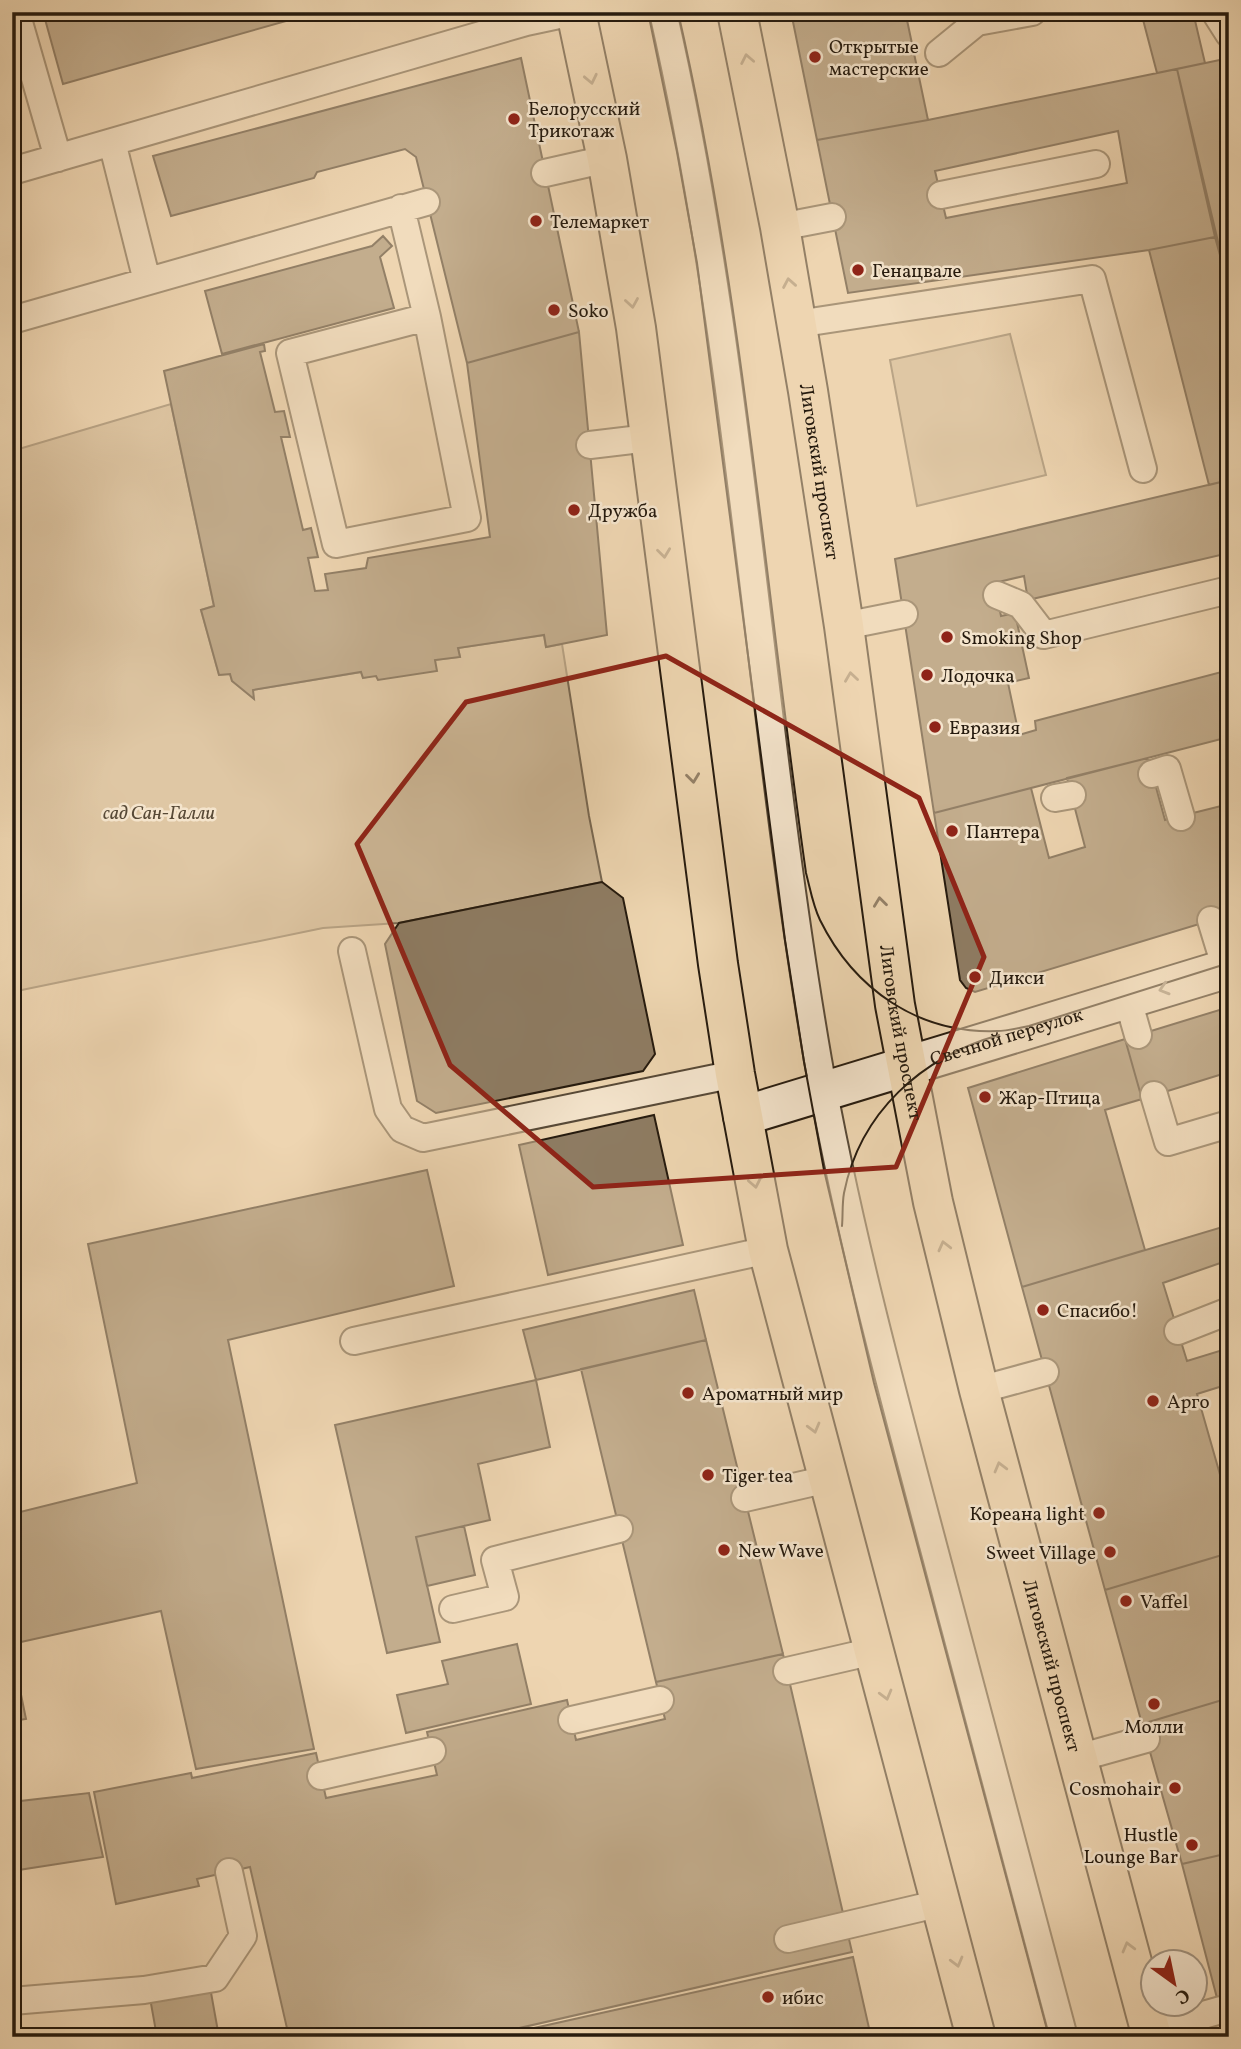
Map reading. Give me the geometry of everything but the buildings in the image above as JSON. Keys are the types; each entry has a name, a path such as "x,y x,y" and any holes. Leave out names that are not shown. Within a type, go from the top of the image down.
{"main road":[{"path":"574,12 607,159 636,328 718,964 735,1074 768,1250 976,2037"},
{"name":"Лиговский проспект","path":"737,12 797,324 844,626 885,940 906,1067 936,1215 979,1390 1151,2033"}],"street":[{"name":"Свечной переулок","path":"743,1116 906,1067 1133,1017 1227,969"}],"lane":[{"path":"16,12 58,158"},
{"path":"12,171 526,22 574,12"},
{"path":"663,12 700,193 718,305 801,952 824,1091 878,1340 1064,2037"},
{"path":"939,53 977,22 1032,12"},
{"path":"1215,12 1229,34"},
{"path":"112,142 147,281"},
{"path":"545,173 607,159"},
{"path":"940,195 1096,164"},
{"path":"12,320 414,205 427,317 469,468 467,518 336,544 290,353 427,317"},
{"path":"779,227 832,217"},
{"path":"797,324 1092,279 1143,469"},
{"path":"590,445 649,438"},
{"path":"996,595 1021,605 1044,635 1229,590"},
{"path":"844,626 904,614"},
{"path":"1152,774 1167,769 1181,817"},
{"path":"1211,920 1227,969"},
{"path":"352,951 388,1109 402,1129 423,1138 735,1074"},
{"path":"1154,1095 1168,1142 1229,1124"},
{"path":"354,1341 768,1250"},
{"path":"1178,1331 1229,1311"},
{"path":"979,1390 1045,1372"},
{"path":"745,1499 828,1479"},
{"path":"453,1609 505,1597 495,1560 620,1529"},
{"path":"787,1671 874,1651"},
{"path":"572,1720 660,1700"},
{"path":"1078,1758 1146,1739"},
{"path":"321,1776 432,1751"},
{"path":"12,2001 144,1990 215,1978 243,1936 229,1872"},
{"path":"788,1940 941,1903"},
{"path":"1151,2033 1221,2010"}],"highlighted area":[{"path":"666,656 919,798 984,957 896,1167 593,1187 450,1065 357,844 466,702"}],"green space":[{"path":"1010,334 1046,475 917,506 890,360"},
{"name":"сад Сан-Галли","path":"171,404 214,606 201,610 219,675 230,674 232,681 253,698 253,690 361,672 363,678 435,660 460,657 458,648 544,635 546,647 562,644 602,882 399,923 323,928 12,992 12,451"}],"tram line":[{"path":"648,12 697,263 785,940 824,1170 874,1383 1049,2037"},
{"path":"678,12 720,226 736,333 806,873 818,915 834,945 870,986 892,1002 941,1025 968,1030 1001,1031 1029,1026 1229,963"},
{"path":"842,1226 844,1193 852,1164 864,1137 880,1113 920,1073 971,1045 999,1035"}],"place":[{"name":"Открытые мастерские","path":"815,57"},
{"name":"Белорусский Трикотаж","path":"514,119"},
{"name":"Телемаркет","path":"536,221"},
{"name":"Генацвале","path":"858,270"},
{"name":"Soko","path":"554,310"},
{"name":"Дружба","path":"574,510"},
{"name":"Smoking Shop","path":"947,637"},
{"name":"Лодочка","path":"927,675"},
{"name":"Евразия","path":"935,727"},
{"name":"Пантера","path":"952,831"},
{"name":"Дикси","path":"975,977"},
{"name":"Жар-Птица","path":"985,1097"},
{"name":"Спасибо!","path":"1043,1310"},
{"name":"Ароматный мир","path":"688,1393"},
{"name":"Арго","path":"1153,1401"},
{"name":"Tiger tea","path":"708,1475"},
{"name":"Кореана light","path":"1099,1513"},
{"name":"New Wave","path":"724,1550"},
{"name":"Sweet Village","path":"1110,1552"},
{"name":"Vaffel","path":"1126,1601"},
{"name":"Молли","path":"1154,1704"},
{"name":"Cosmohair","path":"1175,1788"},
{"name":"Hustle Lounge Bar","path":"1192,1845"},
{"name":"ибис","path":"768,1997"}]}
